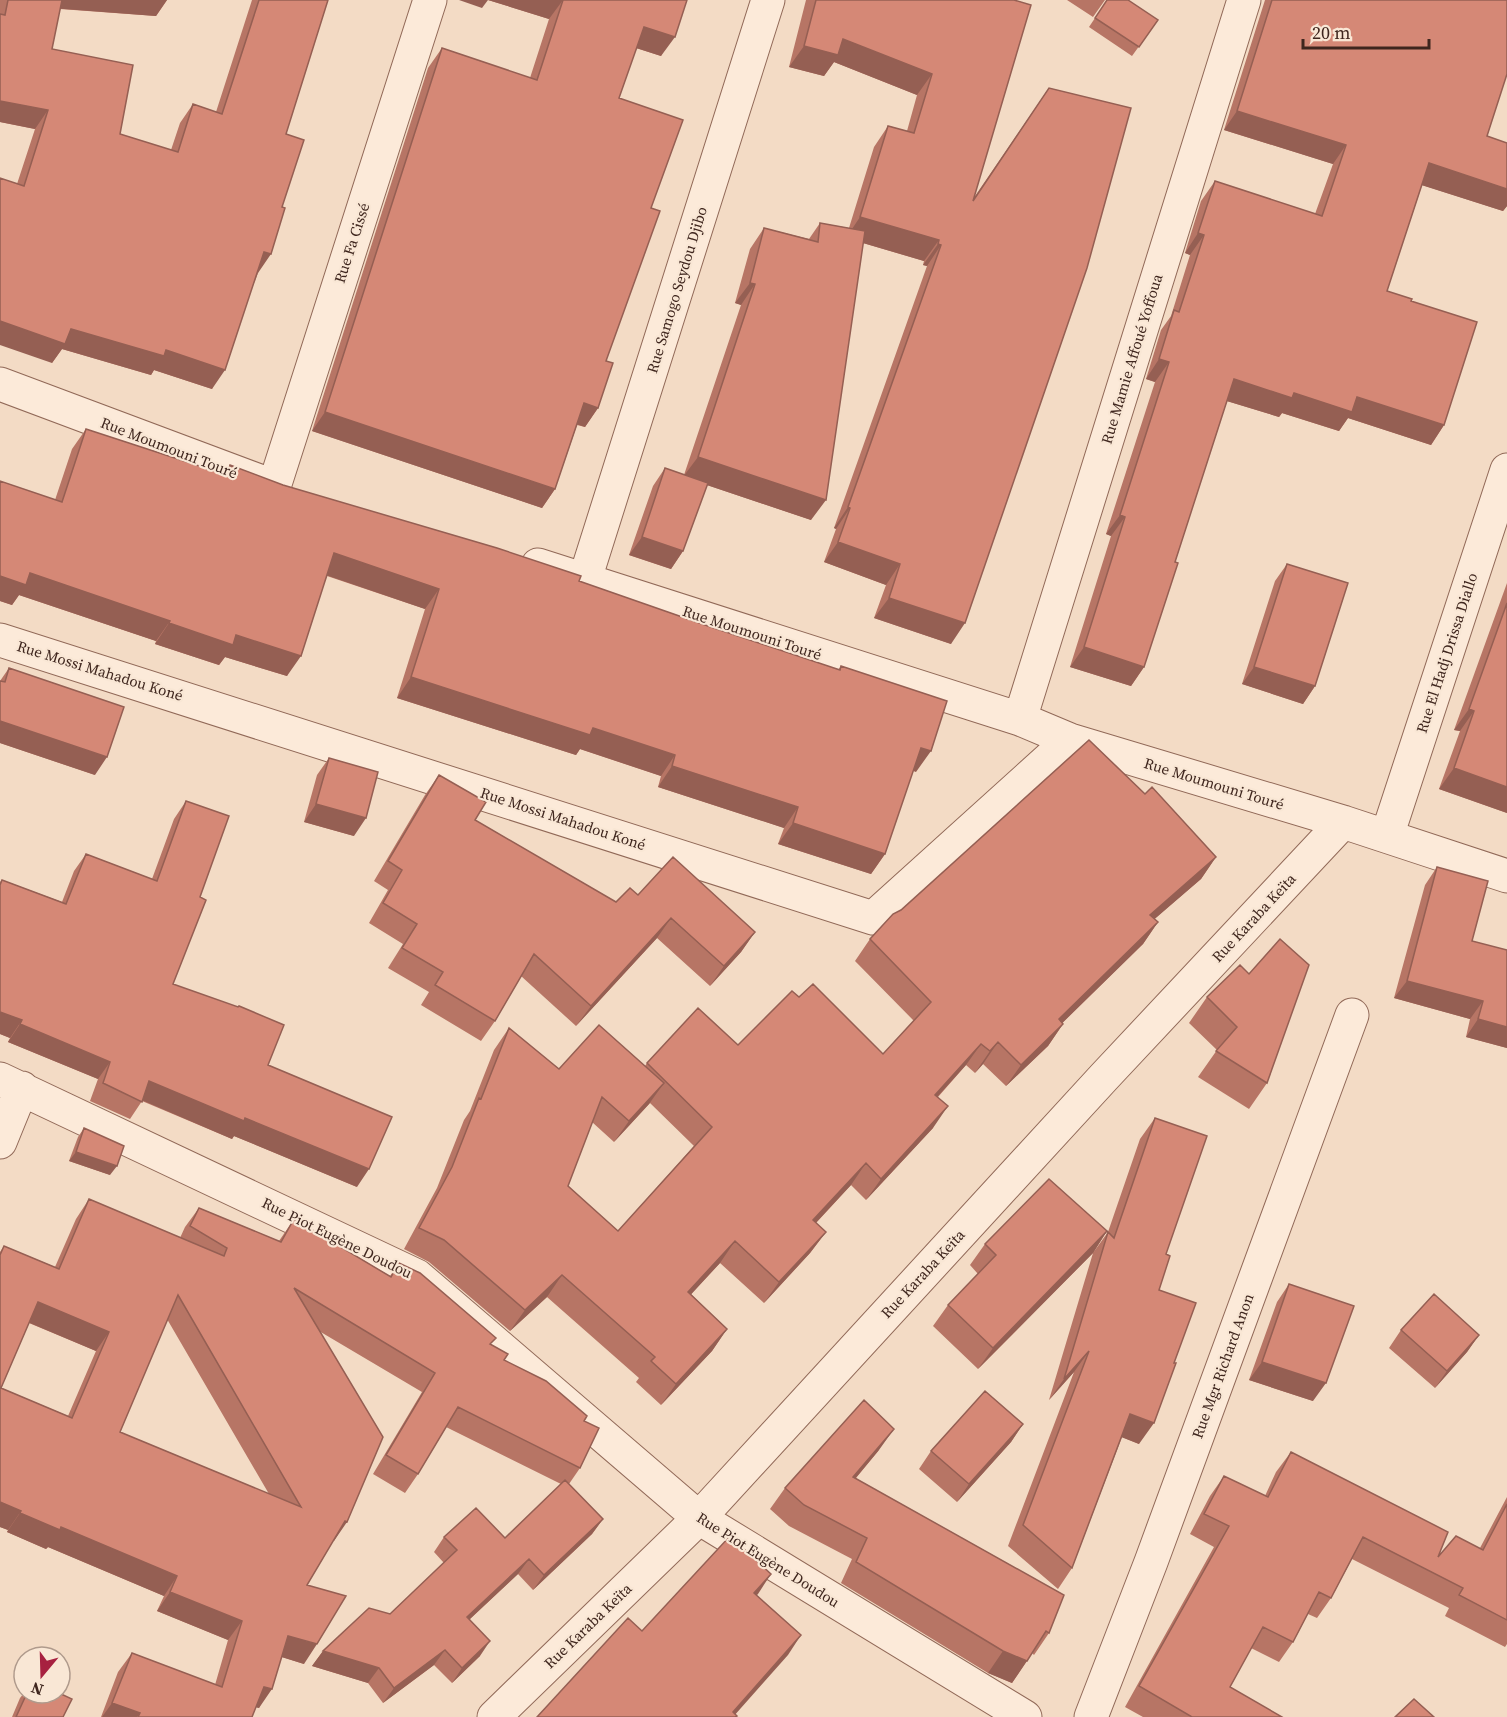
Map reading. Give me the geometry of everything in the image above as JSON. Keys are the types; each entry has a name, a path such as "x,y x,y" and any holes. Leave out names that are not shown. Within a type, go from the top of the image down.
{"street":[{"name":"Rue Fa Cissé","path":"274,487 430,0"},
{"name":"Rue Samogo Seydou Djibo","path":"585,579 768,0"},
{"name":"Rue Mamie Affoué Yoffoua","path":"1020,719 1244,0"},
{"name":"Rue Moumouni Touré","path":"0,384 274,487 307,497"},
{"name":"Rue El Hadj Drissa Diallo","path":"1387,836 1507,470"},
{"name":"Rue Moumouni Touré","path":"507,556 1020,719 1070,740 1343,822 1507,876"},
{"name":"Rue Mossi Mahadou Koné","path":"0,640 873,918 1070,740"},
{"name":"Rue Karaba Keïta","path":"494,1717 699,1518 1096,1086 1343,822"},
{"name":"Rue Mgr Richard Anon","path":"1091,1717 1151,1562 1352,1014"},
{"name":"Rue Piot Eugène Doudou","path":"11,1083 417,1276 699,1518 1025,1717"},
{"path":"0,1142 11,1083"}],"building":[{"path":"8,0 62,0 52,49 133,65 120,134 178,152 193,104 222,114 259,0 328,0 286,134 304,140 282,207 285,208 271,254 264,252 225,370 166,350 164,356 71,329 65,344 0,321 0,178 24,186 48,110 0,101 0,14 5,15"},
{"path":"563,0 687,0 675,37 644,27 619,98 683,120 651,208 660,211 606,361 613,363 598,408 584,403 555,489 325,412 442,48 537,80"},
{"path":"816,0 1014,0 1031,5 973,201 1049,88 1131,108 1087,268 965,623 889,598 900,564 838,542 850,508 848,507 941,245 938,244 939,240 860,217 888,126 914,133 932,74 843,39 838,55 804,46"},
{"path":"1107,0 1128,0 1158,20 1139,47 1095,18"},
{"path":"1272,0 1507,0 1507,74 1487,136 1507,143 1507,189 1429,163 1387,291 1477,322 1444,425 1357,397 1352,412 1294,393 1292,398 1234,379 1144,667 1084,647 1125,517 1120,515 1169,362 1159,359 1174,310 1179,312 1204,235 1198,233 1215,181 1322,216 1346,145 1237,111"},
{"path":"820,223 865,231 826,500 698,457 755,284 750,283 764,228 818,242"},
{"path":"86,429 227,475 230,465 283,485 497,548 581,576 579,581 708,626 840,670 841,666 947,701 931,751 921,748 885,854 793,823 798,807 672,766 675,755 593,728 590,735 411,677 439,589 334,553 301,656 236,635 233,645 30,573 26,585 0,576 0,481 62,502"},
{"path":"665,468 708,483 683,551 642,537"},
{"path":"1287,564 1348,583 1315,686 1254,667"},
{"path":"1507,603 1507,787 1454,768 1474,711 1469,709"},
{"path":"9,668 124,707 107,757 0,721 0,681 5,682"},
{"path":"1089,740 1145,794 1152,787 1216,857 1150,915 1158,922 1059,1019 1063,1024 1021,1065 998,1042 990,1051 981,1044 935,1095 948,1106 881,1179 866,1163 813,1220 826,1232 779,1282 735,1241 688,1292 727,1329 676,1384 651,1361 655,1357 562,1275 525,1310 444,1240 419,1228 452,1167 509,1028 559,1069 599,1025 664,1083 629,1121 602,1097 568,1186 618,1231 712,1127 647,1063 698,1008 738,1045 792,991 799,997 813,984 883,1054 931,1002 870,939 893,914 901,910"},
{"path":"329,758 378,772 366,818 316,804"},
{"path":"439,775 486,802 475,820 616,902 630,888 638,895 673,857 755,932 724,966 671,918 591,1006 534,954 495,1021 435,985 443,972 402,948 417,924 383,903 402,870 388,861"},
{"path":"186,801 229,816 200,897 206,900 173,984 239,1006 284,1025 268,1065 392,1117 369,1169 245,1118 244,1121 149,1081 142,1102 103,1083 110,1062 20,1024 22,1020 0,1012 0,885 2,880 66,904 86,854 157,881"},
{"path":"1437,867 1488,881 1472,941 1507,950 1507,1027 1478,1019 1483,1001 1407,981"},
{"path":"1280,939 1309,965 1267,1083 1216,1051 1237,1027 1207,997 1240,965 1249,974"},
{"path":"1155,1118 1207,1136 1166,1254 1170,1256 1159,1290 1196,1303 1154,1423 1130,1414 1072,1568 1023,1525 1089,1351 1064,1379 1108,1232 1114,1238"},
{"path":"84,1128 124,1146 117,1166 76,1152"},
{"path":"1049,1179 1107,1231 993,1348 948,1305 996,1255 985,1244"},
{"path":"89,1199 224,1256 227,1248 190,1226 199,1208 281,1242 294,1219 391,1277 399,1263 420,1273 496,1338 490,1344 508,1354 504,1360 546,1381 587,1416 584,1421 599,1428 580,1468 458,1407 418,1474 386,1455 435,1373 294,1288 383,1437 347,1522 345,1521 307,1585 346,1596 317,1644 288,1636 272,1689 264,1687 252,1717 138,1717 140,1713 112,1703 132,1653 222,1687 242,1621 170,1592 177,1576 61,1527 60,1530 0,1502 0,1255 4,1246 59,1269","holes":["178,1295 301,1507 120,1432","38,1302 109,1332 72,1418 1,1388"]},
{"path":"1289,1284 1354,1306 1326,1383 1262,1362"},
{"path":"1434,1294 1479,1335 1447,1371 1401,1330"},
{"path":"985,1391 1023,1424 969,1484 931,1451"},
{"path":"864,1400 894,1429 853,1477 1064,1595 1049,1633 1046,1631 1027,1661 1003,1651 856,1562 867,1538 804,1505 785,1488"},
{"path":"1291,1452 1448,1532 1438,1557 1456,1536 1483,1550 1507,1504 1507,1620 1459,1595 1463,1588 1363,1537 1331,1598 1319,1592 1293,1642 1263,1627 1230,1687 1282,1717 1192,1717 1139,1686 1229,1526 1204,1514 1224,1476 1268,1497"},
{"path":"565,1480 603,1519 544,1575 529,1559 467,1617 490,1641 462,1668 445,1650 394,1688 379,1668 323,1651 369,1608 390,1614 457,1550 444,1537 476,1508 505,1538"},
{"path":"730,1536 771,1574 754,1593 801,1635 733,1712 737,1716 537,1717 628,1618 642,1631"},
{"path":"1414,1699 1434,1717 1395,1717"},
{"path":"22,1705 69,1705 63,1717 16,1717"}]}
